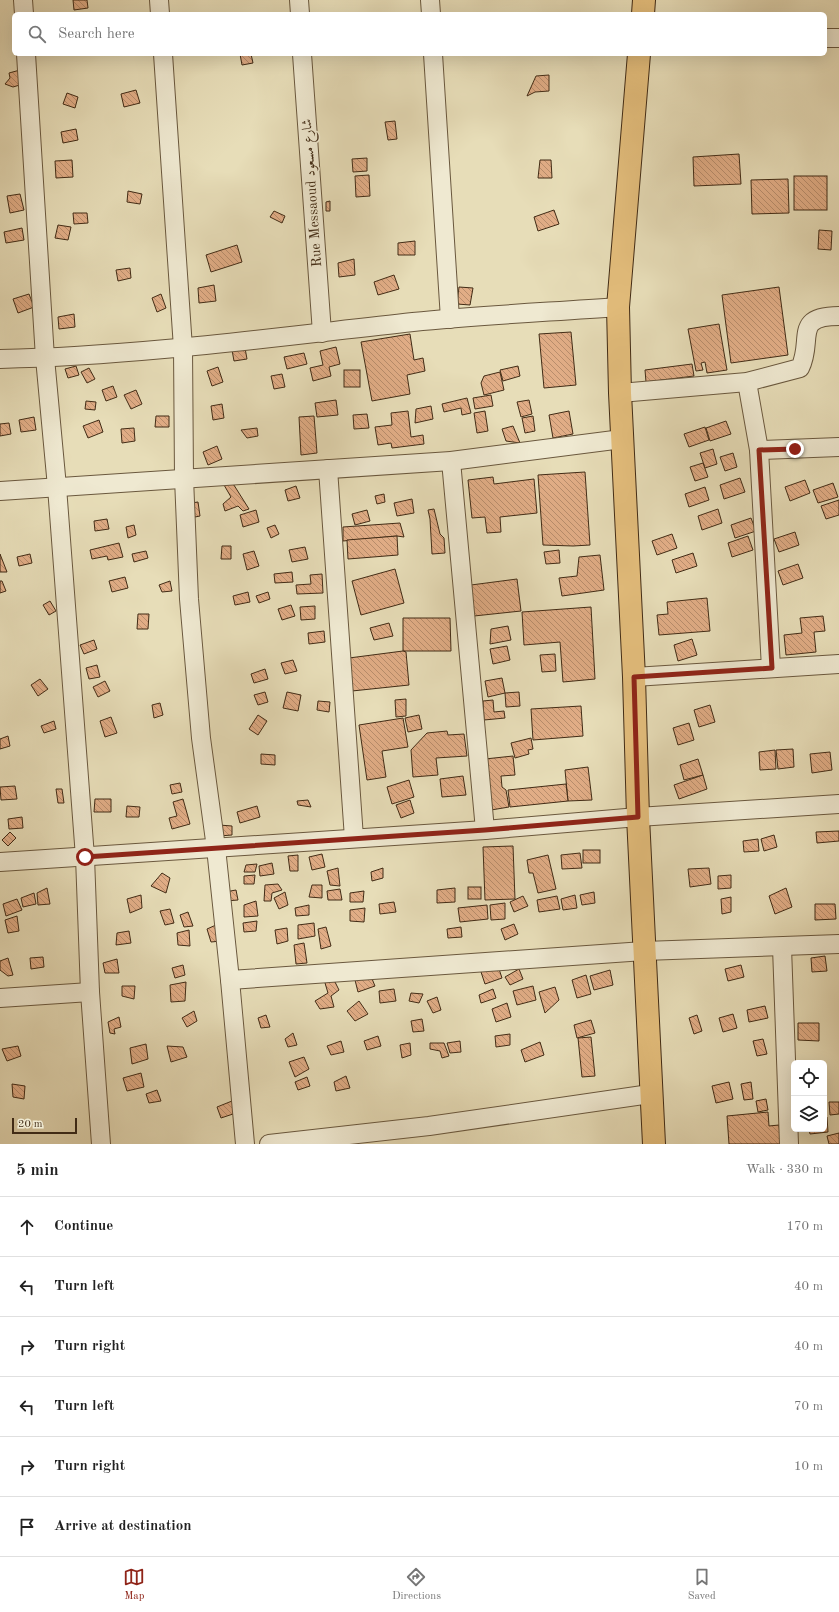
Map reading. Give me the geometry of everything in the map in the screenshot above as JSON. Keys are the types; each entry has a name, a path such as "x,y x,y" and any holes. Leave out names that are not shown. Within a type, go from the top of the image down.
{"main road":[{"path":"642,12 644,0"},
{"path":"639,56 618,307 620,393 634,677 638,817 650,1094 654,1144"}],"street":[{"path":"23,0 24,12"},
{"path":"159,0 160,12"},
{"path":"298,0 300,12"},
{"path":"430,0 431,12"},
{"path":"827,38 839,38"},
{"path":"26,56 45,358 57,487 85,857 90,992 101,1144"},
{"path":"163,56 183,348 184,478 190,618 201,738 216,848 230,980 245,1144"},
{"name":"Rue Messaoud شارع مسعود","path":"302,56 322,333"},
{"path":"433,56 450,319"},
{"path":"0,359 45,358 183,348 450,319 618,307"},
{"path":"620,393 747,382 800,368 803,362 808,328 814,320 826,316 839,316"},
{"path":"747,382 759,450 772,668"},
{"path":"0,491 451,461 622,439"},
{"path":"759,450 839,447"},
{"path":"451,461 485,830"},
{"path":"328,469 354,838"},
{"path":"634,677 839,664"},
{"path":"0,862 485,830 638,817 839,804"},
{"path":"230,980 644,951 839,944"},
{"path":"782,947 789,1144"},
{"path":"0,998 90,992"},
{"path":"269,1144 429,1126 650,1094"}],"building":[{"path":"73,0 87,0 88,8 74,10"},
{"path":"240,56 251,56 253,63 242,65"},
{"path":"20,70 23,84 13,87 5,84 10,78 9,73"},
{"path":"549,75 549,91 535,92 527,96 536,76"},
{"path":"136,90 140,103 124,107 121,94"},
{"path":"67,93 78,97 75,108 63,104"},
{"path":"395,121 397,139 388,140 385,122"},
{"path":"76,129 78,140 63,143 61,132"},
{"path":"739,154 741,184 694,186 693,157"},
{"path":"367,158 367,171 353,172 352,159"},
{"path":"72,160 73,177 56,178 55,161"},
{"path":"540,160 551,160 552,178 538,178"},
{"path":"369,175 370,196 356,197 355,176"},
{"path":"794,176 827,176 827,210 794,210"},
{"path":"788,179 789,213 752,214 751,180"},
{"path":"128,191 142,194 140,204 127,202"},
{"path":"20,194 24,210 10,213 7,196"},
{"path":"330,201 330,211 326,211 326,202"},
{"path":"554,210 559,224 538,231 534,217"},
{"path":"274,211 285,216 282,223 270,217"},
{"path":"73,213 87,213 88,223 74,224"},
{"path":"58,225 71,227 68,240 55,238"},
{"path":"22,228 24,240 6,243 4,232"},
{"path":"819,230 832,231 831,250 818,249"},
{"path":"415,241 415,255 398,255 398,243"},
{"path":"237,245 242,262 211,272 206,255"},
{"path":"354,259 355,275 339,277 338,263"},
{"path":"130,268 131,278 118,281 116,270"},
{"path":"394,275 399,289 378,295 374,282"},
{"path":"214,285 216,301 199,303 198,288"},
{"path":"459,287 473,288 470,305 457,304"},
{"path":"779,287 788,355 731,363 722,295"},
{"path":"29,294 34,307 18,313 13,299"},
{"path":"161,294 166,308 157,312 152,298"},
{"path":"74,314 75,327 59,329 58,317"},
{"path":"719,324 727,370 707,373 705,362 701,363 703,370 696,371 688,329"},
{"path":"571,332 576,385 544,388 539,334"},
{"path":"410,334 414,360 423,358 425,371 407,375 410,394 372,401 361,342"},
{"path":"336,347 340,364 329,367 331,376 313,381 310,368 323,365 320,351"},
{"path":"245,348 247,359 234,361 232,350"},
{"path":"304,353 307,364 287,369 284,357"},
{"path":"692,364 694,376 646,382 645,370"},
{"path":"76,366 79,375 68,378 65,369"},
{"path":"518,366 520,376 503,381 500,370"},
{"path":"218,367 223,382 212,386 207,371"},
{"path":"89,368 95,379 87,383 81,372"},
{"path":"344,370 360,370 360,387 344,387"},
{"path":"500,372 504,390 484,395 481,383 484,376"},
{"path":"282,374 285,387 274,389 271,376"},
{"path":"113,386 117,397 106,401 102,390"},
{"path":"136,390 142,404 131,409 124,395"},
{"path":"491,395 493,406 475,409 473,398"},
{"path":"467,398 471,413 462,415 461,408 444,412 442,404"},
{"path":"336,400 338,415 317,417 315,403"},
{"path":"529,400 532,414 521,417 517,402"},
{"path":"86,401 96,402 95,410 85,409"},
{"path":"222,404 224,418 213,420 211,406"},
{"path":"431,406 433,419 415,423 416,409"},
{"path":"408,411 411,437 423,435 424,444 392,448 391,443 378,445 375,427 392,425 391,413"},
{"path":"485,411 488,431 477,433 474,413"},
{"path":"569,411 573,434 553,438 549,415"},
{"path":"367,414 369,428 354,429 353,415"},
{"path":"156,416 169,416 169,427 155,427"},
{"path":"314,416 317,453 301,455 299,417"},
{"path":"533,416 535,431 525,433 522,418"},
{"path":"34,417 36,430 21,432 19,420"},
{"path":"99,420 103,432 88,438 83,426"},
{"path":"726,421 731,434 710,441 706,428"},
{"path":"9,423 11,434 0,436 0,424"},
{"path":"513,426 520,443 506,441 502,429"},
{"path":"705,427 709,440 689,447 684,434"},
{"path":"134,428 135,441 122,443 121,429"},
{"path":"257,428 258,436 247,438 241,430"},
{"path":"217,446 222,459 208,465 203,452"},
{"path":"713,449 717,464 705,468 700,453"},
{"path":"733,453 737,467 725,471 720,457"},
{"path":"703,463 708,477 695,481 690,467"},
{"path":"585,472 590,545 543,545 538,475"},
{"path":"493,477 494,484 534,479 537,513 500,517 501,532 487,533 485,517 472,518 468,480"},
{"path":"740,478 745,492 724,499 720,485"},
{"path":"805,480 810,493 790,501 785,487"},
{"path":"232,482 249,509 243,511 238,506 225,511 223,504 231,497 224,485"},
{"path":"833,483 838,497 818,503 813,490"},
{"path":"296,486 300,498 288,501 285,490"},
{"path":"705,487 709,500 689,507 685,494"},
{"path":"384,494 385,502 377,504 375,496"},
{"path":"412,499 414,513 397,516 394,503"},
{"path":"839,500 839,515 826,519 821,506"},
{"path":"198,502 200,516 195,517 191,503"},
{"path":"434,509 440,534 444,538 445,553 432,554 428,510"},
{"path":"718,509 722,523 702,530 698,516"},
{"path":"256,510 259,522 243,527 240,515"},
{"path":"367,510 370,521 355,525 352,514"},
{"path":"751,518 756,531 735,538 731,525"},
{"path":"107,519 109,529 95,531 94,521"},
{"path":"400,523 404,537 397,536 343,541 343,527"},
{"path":"134,525 136,535 128,538 126,527"},
{"path":"275,525 279,534 271,538 267,528"},
{"path":"795,532 799,545 779,552 774,539"},
{"path":"672,534 677,548 657,555 652,541"},
{"path":"397,536 398,555 348,559 347,540"},
{"path":"748,536 753,550 732,557 728,543"},
{"path":"119,543 123,557 108,560 107,556 92,559 90,550"},
{"path":"222,546 231,546 231,559 221,559"},
{"path":"305,547 308,559 292,562 289,550"},
{"path":"559,550 560,563 546,564 544,552"},
{"path":"146,551 148,558 134,562 132,554"},
{"path":"254,551 259,566 247,570 243,554"},
{"path":"693,553 697,566 676,573 672,560"},
{"path":"0,554 7,572 0,572"},
{"path":"30,554 32,563 19,566 17,557"},
{"path":"600,555 604,590 562,596 559,578 577,576 579,557"},
{"path":"798,564 803,578 783,585 778,571"},
{"path":"395,569 404,603 361,615 352,581"},
{"path":"292,572 293,582 275,583 274,574"},
{"path":"322,574 323,593 297,594 296,585 311,584 310,575"},
{"path":"125,577 128,588 112,592 109,581"},
{"path":"517,579 521,611 474,616 471,585"},
{"path":"0,581 2,581 6,591 0,593"},
{"path":"170,581 172,591 162,592 159,585"},
{"path":"248,592 250,602 235,605 233,596"},
{"path":"268,592 270,599 259,603 256,596"},
{"path":"707,598 710,631 659,635 657,615 668,614 667,602"},
{"path":"50,601 56,611 49,615 43,605"},
{"path":"291,605 295,616 282,620 278,609"},
{"path":"315,606 315,619 301,620 300,607"},
{"path":"591,607 595,679 563,682 560,642 524,645 522,612"},
{"path":"138,614 149,614 148,629 137,629"},
{"path":"823,616 825,631 814,632 816,652 786,655 784,635 802,633 800,618"},
{"path":"403,618 450,618 451,651 403,651"},
{"path":"389,623 393,636 374,640 370,628"},
{"path":"508,626 511,640 490,644 491,629"},
{"path":"324,631 325,642 309,644 308,633"},
{"path":"692,639 697,655 678,661 674,645"},
{"path":"94,640 97,649 84,654 80,645"},
{"path":"507,646 510,660 493,664 490,649"},
{"path":"403,651 406,652 409,685 352,691 349,658"},
{"path":"555,654 556,671 542,672 540,655"},
{"path":"293,660 297,671 285,674 281,663"},
{"path":"97,665 100,677 89,679 86,668"},
{"path":"265,669 268,679 254,683 251,674"},
{"path":"502,678 505,693 488,697 485,681"},
{"path":"40,679 48,689 38,696 31,685"},
{"path":"105,681 110,691 98,697 93,687"},
{"path":"265,692 268,702 258,705 254,695"},
{"path":"287,692 301,695 298,711 283,708"},
{"path":"519,692 520,706 506,707 505,693"},
{"path":"406,699 406,716 396,717 395,700"},
{"path":"493,700 494,712 504,711 505,718 484,720 483,701"},
{"path":"318,701 330,702 329,712 317,710"},
{"path":"160,703 163,715 154,718 152,705"},
{"path":"710,705 715,722 699,727 694,710"},
{"path":"581,706 583,736 533,740 531,709"},
{"path":"258,715 267,721 258,735 249,729"},
{"path":"419,715 422,729 408,732 405,718"},
{"path":"111,717 117,733 105,737 100,721"},
{"path":"403,718 408,747 382,751 386,777 367,780 359,725"},
{"path":"54,721 56,729 44,733 41,726"},
{"path":"689,723 694,740 678,745 673,728"},
{"path":"447,731 448,735 464,734 467,756 436,758 438,775 413,777 411,750 427,733"},
{"path":"8,736 10,746 0,749 0,739"},
{"path":"531,738 533,749 528,750 529,754 515,758 511,743"},
{"path":"793,749 794,767 778,769 776,750"},
{"path":"775,750 776,769 760,770 759,752"},
{"path":"830,752 832,770 812,773 810,754"},
{"path":"261,754 275,755 275,765 261,764"},
{"path":"513,756 515,775 501,776 502,787 506,790 509,807 491,810 485,759"},
{"path":"698,759 703,775 684,780 680,765"},
{"path":"588,767 592,800 568,801 565,770"},
{"path":"703,775 707,789 679,799 674,785"},
{"path":"463,776 466,795 442,797 440,779"},
{"path":"409,780 414,797 392,804 387,787"},
{"path":"180,783 182,792 172,794 170,785"},
{"path":"566,784 568,801 510,807 508,790"},
{"path":"15,786 17,799 1,800 0,787"},
{"path":"56,789 62,789 64,803 58,803"},
{"path":"95,799 111,799 111,812 94,812"},
{"path":"183,799 190,824 172,829 169,818 177,816 173,802"},
{"path":"308,800 311,807 298,805 297,801"},
{"path":"410,800 414,813 401,818 396,805"},
{"path":"127,806 140,807 139,817 126,817"},
{"path":"257,806 260,817 240,823 237,812"},
{"path":"22,817 23,828 9,829 8,819"},
{"path":"219,825 232,826 232,835 219,836"},
{"path":"839,831 839,841 817,843 816,832"},
{"path":"10,832 16,838 8,846 2,840"},
{"path":"774,835 777,847 764,851 761,839"},
{"path":"758,839 759,851 744,852 743,841"},
{"path":"513,846 515,899 485,900 483,847"},
{"path":"583,850 600,850 600,863 583,863"},
{"path":"580,853 582,868 562,869 561,855"},
{"path":"322,854 325,867 312,870 309,857"},
{"path":"298,855 298,871 290,871 288,856"},
{"path":"548,855 556,889 538,893 533,873 529,873 527,860"},
{"path":"272,863 274,874 260,876 259,866"},
{"path":"257,864 255,872 244,872 246,865"},
{"path":"338,868 340,886 330,885 327,871"},
{"path":"383,868 383,878 372,881 371,872"},
{"path":"709,868 711,884 690,887 688,869"},
{"path":"162,873 170,878 166,893 151,886"},
{"path":"255,875 254,884 244,884 244,876"},
{"path":"731,875 731,888 718,889 718,876"},
{"path":"278,884 282,890 272,893 271,901 264,901 265,885"},
{"path":"312,885 322,885 322,898 309,897"},
{"path":"468,887 481,887 481,899 468,899"},
{"path":"47,888 50,904 38,905 37,893"},
{"path":"455,888 455,902 437,903 437,890"},
{"path":"786,888 792,907 775,914 769,896"},
{"path":"340,889 342,900 328,900 327,891"},
{"path":"236,890 238,900 225,901 225,892"},
{"path":"364,891 363,902 350,902 350,893"},
{"path":"285,892 288,905 279,909 274,898"},
{"path":"594,892 595,903 582,905 580,895"},
{"path":"34,893 36,904 23,907 21,898"},
{"path":"141,895 142,908 130,913 127,899"},
{"path":"575,895 577,908 563,910 561,899"},
{"path":"523,896 528,906 514,912 510,902"},
{"path":"557,896 560,909 539,912 537,900"},
{"path":"731,897 731,912 722,914 721,899"},
{"path":"17,899 22,910 6,916 3,904"},
{"path":"256,901 258,916 244,917 244,905"},
{"path":"394,902 396,912 380,914 379,904"},
{"path":"505,903 505,919 491,920 490,905"},
{"path":"815,904 835,904 836,919 815,920"},
{"path":"309,905 309,915 296,916 295,908"},
{"path":"487,905 488,919 460,922 458,908"},
{"path":"365,908 364,922 350,921 350,910"},
{"path":"170,909 174,923 165,925 160,911"},
{"path":"188,912 193,926 184,927 180,915"},
{"path":"17,916 19,931 8,933 5,920"},
{"path":"257,921 256,931 244,932 243,923"},
{"path":"314,923 315,936 298,939 298,925"},
{"path":"514,924 518,934 505,940 501,929"},
{"path":"216,925 221,941 211,942 207,929"},
{"path":"326,927 331,946 321,949 318,929"},
{"path":"461,927 462,937 448,938 447,929"},
{"path":"287,928 288,941 277,944 275,930"},
{"path":"189,930 190,946 178,945 177,933"},
{"path":"129,931 131,943 116,945 117,933"},
{"path":"304,943 307,963 296,964 294,945"},
{"path":"825,956 827,971 812,972 811,958"},
{"path":"43,957 44,967 31,969 30,958"},
{"path":"8,958 13,975 8,976 0,970 0,961"},
{"path":"117,959 119,973 105,973 103,963"},
{"path":"183,965 185,975 175,978 172,968"},
{"path":"741,965 744,977 728,981 725,969"},
{"path":"498,966 502,978 485,984 481,972"},
{"path":"519,969 523,979 510,985 505,977"},
{"path":"610,970 613,985 594,990 590,976"},
{"path":"370,974 375,986 358,992 355,980"},
{"path":"586,975 591,994 577,998 572,980"},
{"path":"334,980 339,990 331,996 334,1007 320,1009 315,1001 328,993 325,983"},
{"path":"186,982 185,1001 171,1002 170,985"},
{"path":"122,986 135,986 134,999 122,996"},
{"path":"533,986 536,1000 517,1005 513,991"},
{"path":"555,987 559,1000 545,1013 539,992"},
{"path":"394,989 396,1001 380,1003 379,991"},
{"path":"493,989 496,998 481,1003 479,995"},
{"path":"411,993 423,994 419,1003 409,1001"},
{"path":"437,997 441,1010 433,1013 427,1001"},
{"path":"359,1001 368,1014 355,1021 347,1011"},
{"path":"507,1003 511,1017 496,1022 492,1009"},
{"path":"765,1006 768,1018 749,1022 747,1010"},
{"path":"194,1011 197,1021 187,1027 182,1018"},
{"path":"733,1014 737,1028 723,1032 719,1018"},
{"path":"266,1015 270,1027 261,1028 258,1018"},
{"path":"697,1015 702,1031 694,1034 689,1018"},
{"path":"119,1017 121,1027 114,1029 115,1034 110,1033 108,1022"},
{"path":"422,1019 424,1031 413,1032 411,1021"},
{"path":"591,1020 595,1033 577,1038 574,1025"},
{"path":"798,1023 819,1023 819,1041 798,1040"},
{"path":"293,1033 297,1045 288,1047 285,1039"},
{"path":"510,1034 510,1045 496,1047 495,1036"},
{"path":"378,1036 381,1046 367,1050 364,1041"},
{"path":"591,1037 595,1076 582,1077 578,1038"},
{"path":"763,1039 767,1054 757,1056 753,1041"},
{"path":"341,1041 344,1052 331,1055 327,1046"},
{"path":"460,1041 461,1052 450,1053 447,1043"},
{"path":"540,1042 544,1055 525,1062 521,1050"},
{"path":"410,1043 411,1055 402,1058 400,1045"},
{"path":"430,1043 444,1043 449,1056 442,1058 440,1051 430,1049"},
{"path":"146,1044 148,1059 132,1064 130,1048"},
{"path":"18,1046 21,1056 7,1061 2,1049"},
{"path":"167,1046 183,1047 187,1057 171,1062"},
{"path":"304,1057 309,1069 295,1077 289,1062"},
{"path":"141,1073 144,1087 127,1091 123,1078"},
{"path":"346,1076 350,1088 336,1091 334,1082"},
{"path":"307,1077 310,1086 298,1090 295,1082"},
{"path":"729,1082 733,1099 716,1103 712,1086"},
{"path":"751,1082 753,1099 744,1100 741,1084"},
{"path":"12,1084 25,1086 24,1099 13,1097"},
{"path":"157,1090 161,1101 149,1103 146,1094"},
{"path":"766,1099 768,1110 758,1112 756,1101"},
{"path":"232,1101 236,1113 221,1118 217,1107"},
{"path":"829,1102 839,1102 839,1114 830,1115"},
{"path":"768,1112 769,1126 779,1125 781,1144 729,1144 727,1116"},
{"path":"827,1117 828,1132 810,1134 810,1132 827,1132"},
{"path":"839,1133 839,1144 829,1144 827,1136"}],"route":[{"path":"85,857 485,830 638,817 634,677 772,668 759,450 795,449"}]}
